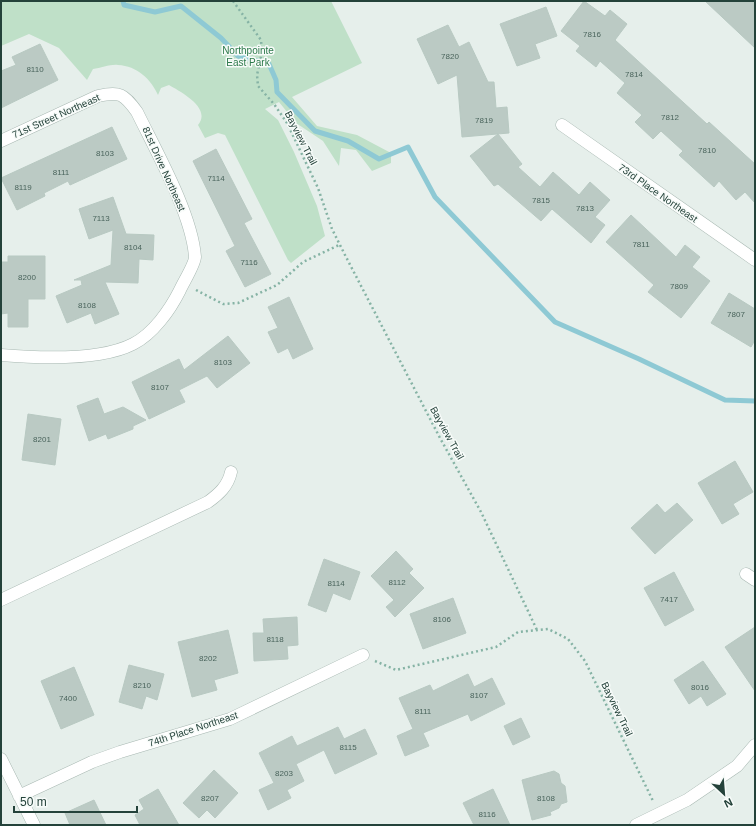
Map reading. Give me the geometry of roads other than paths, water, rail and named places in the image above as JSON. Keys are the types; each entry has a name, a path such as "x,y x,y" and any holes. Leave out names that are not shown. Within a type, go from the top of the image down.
{"street":[{"name":"71st Street Northeast","path":"1,142 98,96 112,93"},
{"name":"81st Drive Northeast","path":"1,355 34,358 105,354 133,344 154,328 174,302 195,259 188,223 137,112 127,98 112,93"},
{"name":"73rd Place Northeast","path":"562,126 755,260"},
{"path":"1,600 208,502 218,495 225,487 232,472"},
{"name":"74th Place Northeast","path":"19,796 106,757 230,720 363,655"},
{"path":"636,825 694,796 737,766 755,745"},
{"path":"1,760 34,825"}],"waterway":[{"path":"123,1 124,5 155,12 181,6 221,38 238,56 269,64 276,80 277,92 315,131 348,141 379,159 408,147 435,197 555,322 639,359 725,400 755,401"}],"park label":[{"name":"Northpointe East Park","path":"248,56"}]}
